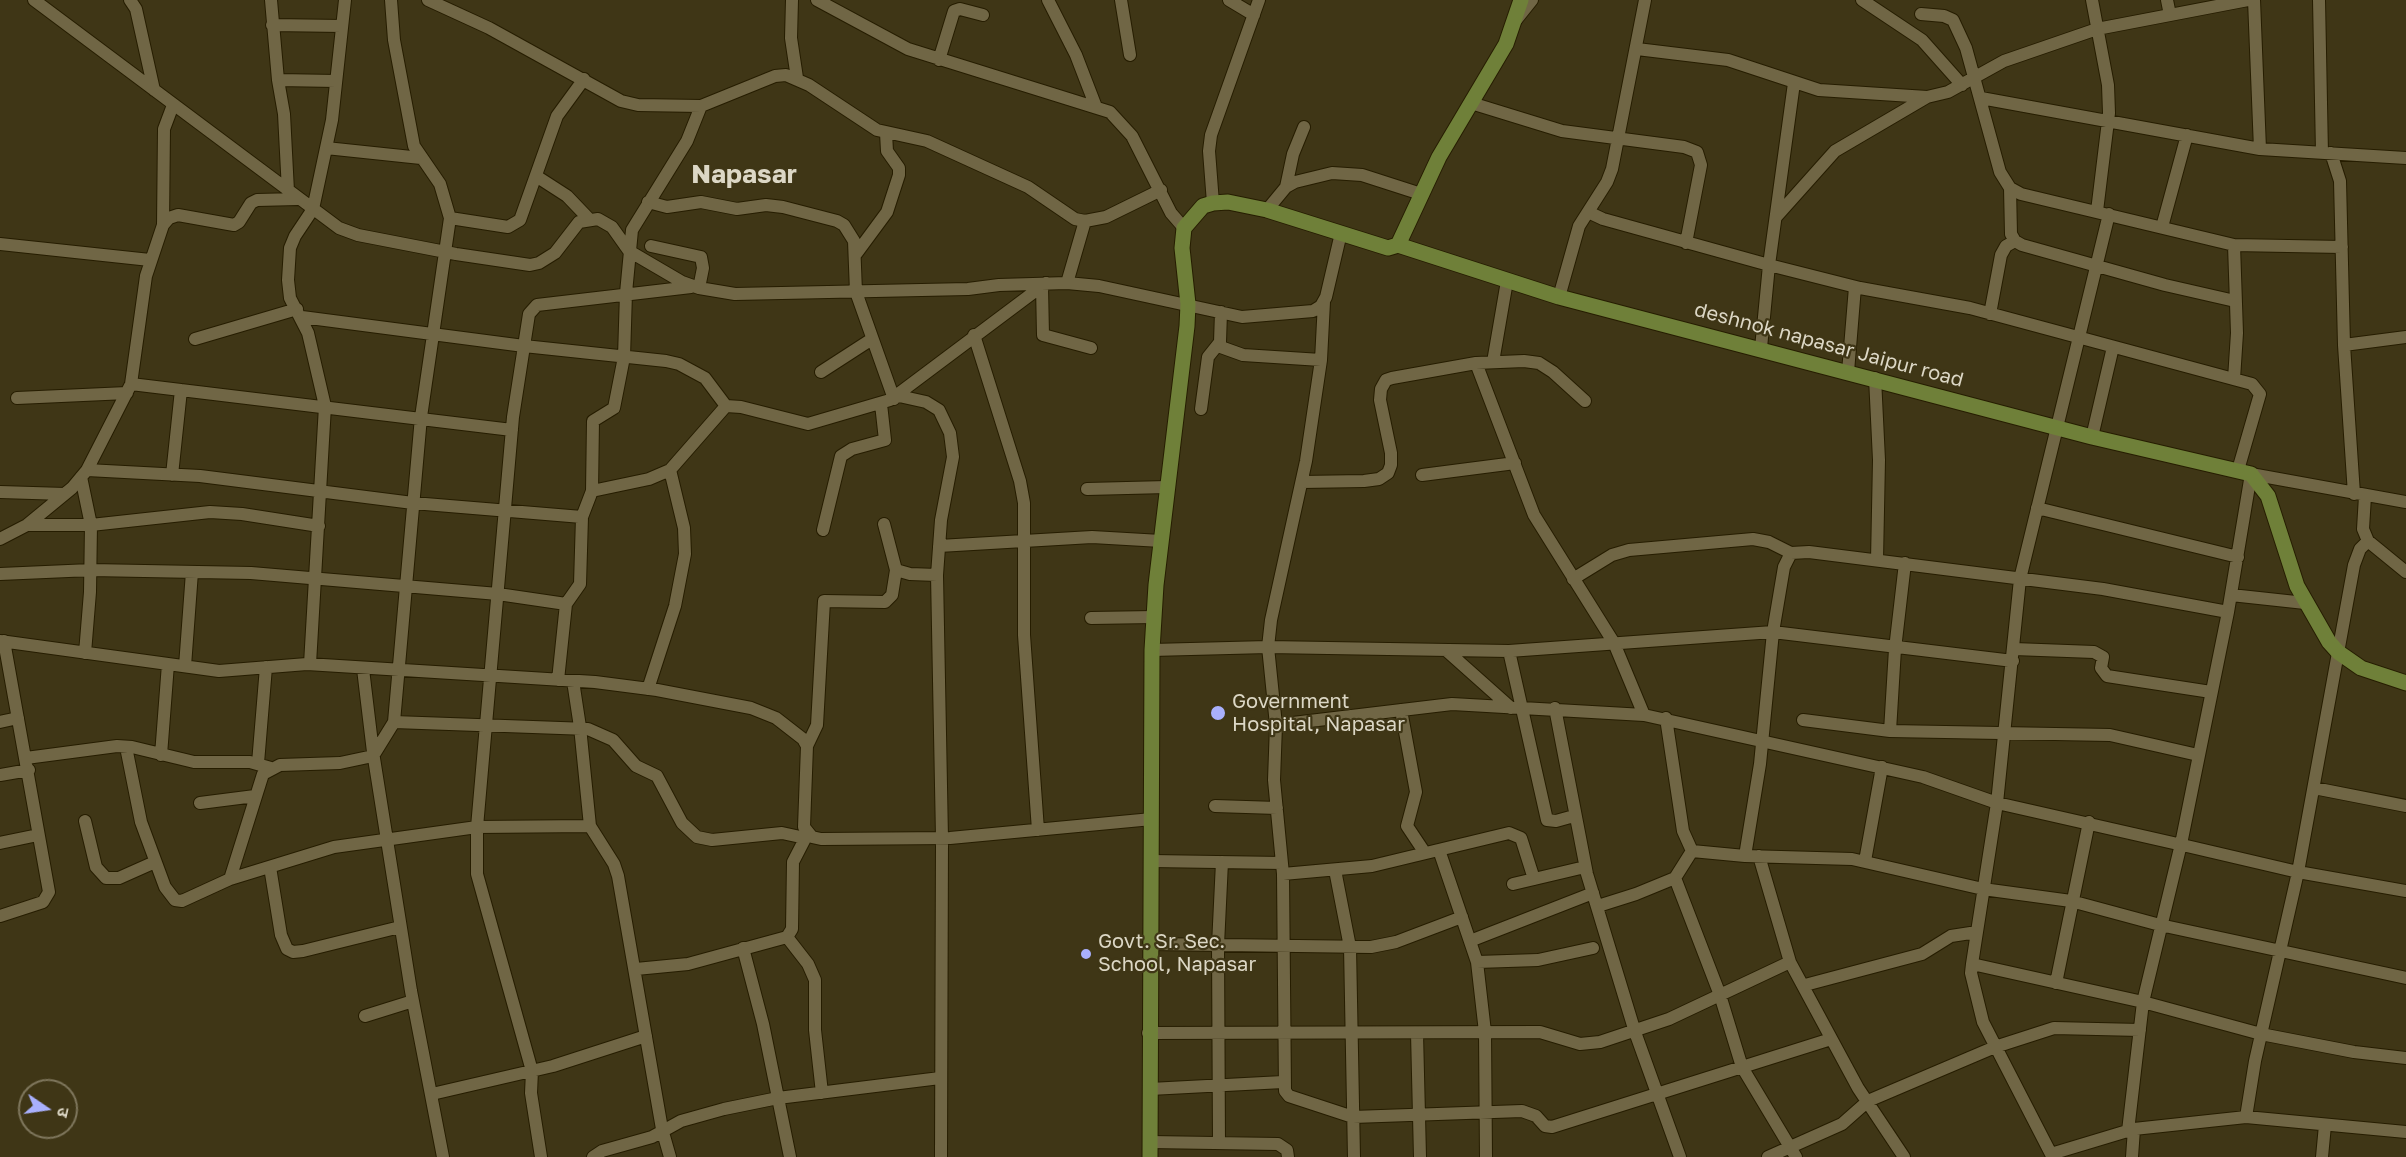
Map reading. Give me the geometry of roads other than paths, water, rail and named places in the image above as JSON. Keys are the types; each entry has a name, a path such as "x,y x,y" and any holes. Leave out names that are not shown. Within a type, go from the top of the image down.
{"main road":[{"path":"1398,245 1439,157 1506,44 1516,21 1521,0"},
{"path":"1150,1149 1148,1034 1152,861 1152,650 1167,487 1185,355 1188,304 1182,248 1184,228 1195,213 1213,202 1228,202 1268,210 1341,233"},
{"name":"deshnok napasar Jaipur road","path":"1341,233 1388,248 1398,245 1559,297 1761,348 2092,437 2244,472"},
{"path":"2244,472 2268,496 2305,603 2338,652 2374,674 2406,682"}],"street":[{"path":"34,0 339,228 358,235 520,264 539,263 555,253 579,222 598,219 612,227 629,251 696,287"},
{"path":"130,0 136,9 154,90"},
{"path":"271,0 278,80 293,195"},
{"path":"310,664 326,406 323,388 299,313 288,290 290,248 313,209 326,148 345,0"},
{"path":"0,775 28,764 101,747 126,747 204,764 258,763 271,768 340,763 373,756 394,722 421,417 450,218 447,199 440,184 414,146 394,40 391,0"},
{"path":"428,0 489,27 607,94 630,103 700,106 775,76 797,78 886,134 927,141 1028,187 1075,219 1084,221 1106,217 1161,190"},
{"path":"792,0 791,38 797,78"},
{"path":"817,0 889,41 939,60 1096,107 1116,117 1132,136 1171,213 1184,228"},
{"path":"1048,0 1076,55 1096,107"},
{"path":"1121,0 1130,55"},
{"path":"1229,0 1254,15"},
{"path":"1213,202 1209,151 1211,135 1259,0"},
{"path":"1516,21 1532,0"},
{"path":"1559,297 1577,232 1607,182 1620,140 1645,0"},
{"path":"2092,0 2108,85 2109,120 2103,212 2097,266 2020,579 2006,735 1971,973 1983,1022 2048,1155 2076,1153 2131,1130 2246,1117 2406,1132"},
{"path":"2167,0 2170,15"},
{"path":"1776,217 1835,151 1927,98 1948,92 2004,61 2097,29 2248,0"},
{"path":"2254,0 2260,149"},
{"path":"2319,0 2326,153 2340,181 2344,345 2363,529 2368,541 2406,572"},
{"path":"1868,2 1922,40 1968,82 1981,98 2000,172 2010,188 2021,194 2234,245 2342,247"},
{"path":"939,60 954,11 960,9 984,15"},
{"path":"1921,14 1944,16 1953,20 1966,48 1968,82"},
{"path":"273,25 342,26"},
{"path":"1637,49 1728,60 1819,90 1927,98"},
{"path":"450,218 508,227 515,225 525,209 556,116 584,79"},
{"path":"278,80 336,81"},
{"path":"1761,348 1769,266 1794,83"},
{"path":"1981,98 2260,149 2406,158"},
{"path":"1471,103 1548,127 1620,140 1684,147 1697,152 1701,165 1686,243"},
{"path":"0,539 27,525 65,494 84,474 129,388 150,260 163,225 164,129 173,105"},
{"path":"558,680 566,604 580,584 582,518 592,491 593,422 614,408 624,357 629,251 634,224 687,141 700,106"},
{"path":"1268,210 1286,187 1293,154 1304,127"},
{"path":"856,254 887,212 899,175 899,168 887,151 886,134"},
{"path":"2162,227 2187,135"},
{"path":"326,148 421,158"},
{"path":"1286,187 1305,179 1346,172 1421,194"},
{"path":"536,177 567,196 589,219"},
{"path":"2010,188 2011,234 2014,241"},
{"path":"163,225 169,218 178,215 234,225 251,203 257,200 293,195"},
{"path":"648,202 667,207 701,202 737,209 765,205 783,207 837,221 850,233 856,254 856,292 896,397"},
{"path":"1588,212 1603,219 1769,266 1855,287 1990,314 2234,379 2252,384 2260,394 2244,472 2238,557 2228,612 2181,844 2143,1002 2131,1130 2132,1157"},
{"path":"1067,283 1084,221"},
{"path":"1341,233 1324,302 1321,360 1302,482 1271,620 1268,647 1276,725 1274,780 1283,869 1287,1033 1283,1082 1289,1096 1353,1117 1419,1117 1529,1112 1545,1126 1552,1127 1831,1039"},
{"path":"1990,314 2001,255 2006,246 2014,241 2097,266 2235,301"},
{"path":"0,244 150,260"},
{"path":"2234,245 2237,333 2234,379"},
{"path":"651,246 701,257 703,268 696,287"},
{"path":"1493,362 1508,280"},
{"path":"541,1157 531,1093 532,1071 479,887 477,827 512,430 532,308 626,293 696,287 735,294 968,289 1067,283 1099,286 1242,317 1313,311 1324,302"},
{"path":"195,339 299,313 433,335 666,361 694,371 705,378 726,406 741,407 808,424 881,404 896,397 974,335 1044,284"},
{"path":"1044,284 1043,335 1091,348"},
{"path":"1848,372 1855,287"},
{"path":"1201,410 1208,357 1218,346 1221,312"},
{"path":"974,335 1020,481 1025,519 1023,635 1038,830"},
{"path":"2344,345 2406,337"},
{"path":"821,372 872,339"},
{"path":"1218,346 1244,355 1321,360"},
{"path":"2092,437 2113,347"},
{"path":"1302,482 1364,481 1378,479 1388,473 1392,465 1391,453 1380,400 1381,389 1386,380 1476,363 1524,361 1539,363 1553,372 1585,401"},
{"path":"1476,363 1534,514 1614,644 1644,715"},
{"path":"1875,378 1879,460 1877,560"},
{"path":"16,398 129,388 180,390 421,417 512,430"},
{"path":"172,475 180,390"},
{"path":"896,397 933,406 946,421 953,457 944,500 937,575 942,838 941,1157"},
{"path":"823,530 841,456 852,449 885,440 881,404"},
{"path":"592,491 649,479 670,470 726,406"},
{"path":"1422,475 1515,464"},
{"path":"648,689 675,606 685,554 684,528 670,470"},
{"path":"2244,472 2406,502"},
{"path":"84,474 172,475 413,503 582,518"},
{"path":"84,474 91,525 91,570 85,653"},
{"path":"1087,489 1167,487"},
{"path":"0,492 65,494"},
{"path":"2037,508 2238,557"},
{"path":"27,525 91,525 210,512 319,526"},
{"path":"636,969 688,964 787,937 792,929 793,862 806,836 804,818 807,746 817,725 824,601 885,602 892,595 896,570 884,524"},
{"path":"939,546 1092,537 1161,541"},
{"path":"1573,579 1612,555 1629,550 1753,538 1769,542 1791,553 1809,552 1905,563 2103,589 2228,612"},
{"path":"2246,1117 2261,1034 2298,872 2354,565 2360,549 2368,541"},
{"path":"1745,856 1760,764 1773,632 1784,567 1791,553"},
{"path":"1890,731 1895,648 1905,563"},
{"path":"0,574 91,570 316,578 498,594 566,604"},
{"path":"896,570 910,574 937,575"},
{"path":"184,666 192,572"},
{"path":"2231,595 2305,603"},
{"path":"1091,618 1154,617"},
{"path":"1152,650 1268,647 1509,651 1773,632 1895,648 2013,655 2094,652 2103,657 2101,668 2107,676 2211,692"},
{"path":"0,916 43,902 48,898 49,891 28,764 2,641 236,671 310,664 573,681 648,689 763,711 794,732 807,746"},
{"path":"1447,651 1518,708"},
{"path":"1509,651 1518,708 1547,820 1556,821 1574,816"},
{"path":"161,755 168,664"},
{"path":"258,763 266,667"},
{"path":"363,669 373,756 400,927 443,1157"},
{"path":"573,681 590,826 616,869 636,969 662,1130 670,1157"},
{"path":"1276,725 1452,704 1555,708 1666,718 1923,777 1997,803 2089,822 2298,872 2406,891"},
{"path":"1555,708 1585,867 1635,1032 1680,1157"},
{"path":"1401,710 1416,792 1407,826 1425,853"},
{"path":"0,722 18,718"},
{"path":"1666,718 1683,831 1692,851"},
{"path":"1803,720 1890,731 2006,735 2110,735 2198,755"},
{"path":"394,722 580,727 613,740 636,766 657,776 682,823 697,837 712,840 782,833 821,839 942,838 1152,819"},
{"path":"126,747 141,822 165,887 175,900 182,901 230,879 334,847 477,827 590,826"},
{"path":"1864,861 1882,767"},
{"path":"230,879 263,774 271,768"},
{"path":"2314,788 2406,806"},
{"path":"200,803 255,796"},
{"path":"1215,806 1277,808"},
{"path":"85,821 96,867 106,878 119,879 155,862"},
{"path":"2056,983 2089,822"},
{"path":"1152,861 1222,862 1283,869 1335,870 1372,866 1515,834 1521,838 1534,879"},
{"path":"0,843 38,835"},
{"path":"1439,850 1477,962 1485,1032 1486,1157"},
{"path":"1692,851 1745,856 1864,861 1983,889 2071,901 2160,925 2406,978"},
{"path":"1470,941 1595,899 1636,894 1675,878 1692,851"},
{"path":"1759,856 1790,962 1805,985 1858,1088 1904,1157"},
{"path":"1219,1143 1218,945 1222,862"},
{"path":"270,867 283,944 293,952 400,927"},
{"path":"1513,884 1585,867"},
{"path":"1335,870 1350,947 1354,1157"},
{"path":"1675,878 1720,994 1742,1067 1793,1153"},
{"path":"1150,944 1350,947 1390,944 1462,917"},
{"path":"1805,985 1923,954 1951,936 1977,932"},
{"path":"787,937 808,964 815,980 815,1030 822,1093"},
{"path":"743,948 764,1024 790,1157"},
{"path":"1477,962 1538,960 1593,948"},
{"path":"1148,1034 1540,1032 1581,1044 1635,1032 1669,1020 1790,962"},
{"path":"1972,964 2143,1002 2261,1034 2354,1052 2406,1058"},
{"path":"365,1016 412,1000"},
{"path":"1768,1157 1793,1153 1842,1124 1868,1101 1995,1047 2054,1028 2140,1030"},
{"path":"1417,1032 1420,1157"},
{"path":"432,1094 532,1071 646,1036"},
{"path":"593,1157 724,1109 778,1098 940,1078"},
{"path":"1149,1089 1283,1082"},
{"path":"2322,1157 2325,1125"},
{"path":"1150,1149 1219,1143 1281,1144 1287,1150 1288,1157"}],"place":[{"name":"Government Hospital, Napasar","path":"1218,713"},
{"name":"Govt. Sr. Sec. School, Napasar","path":"1086,954"}],"district":[{"name":"Napasar","path":"744,175"}]}
